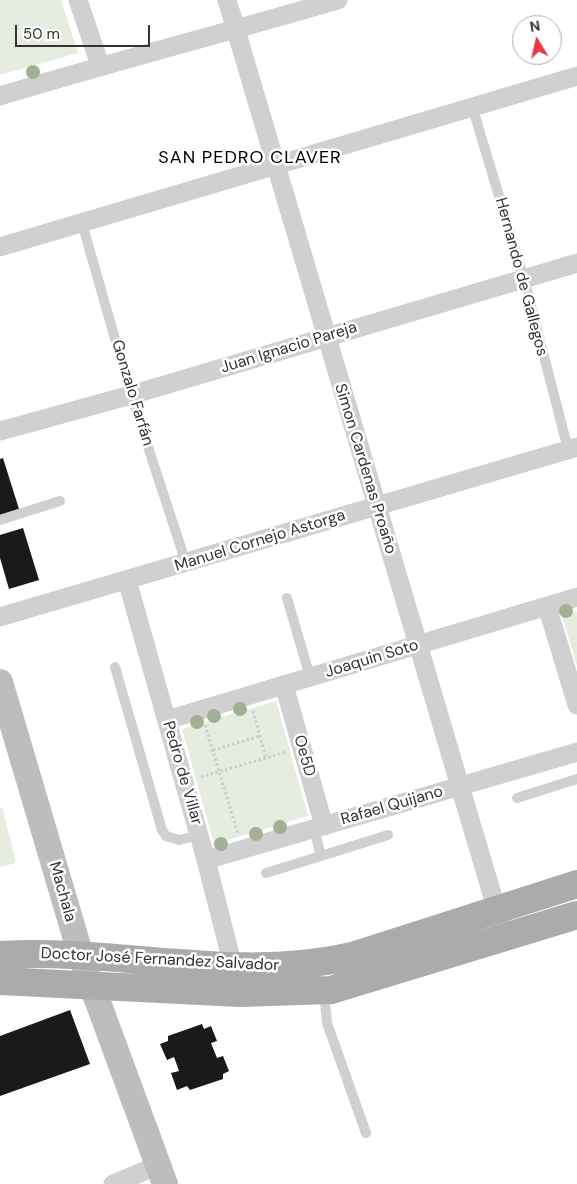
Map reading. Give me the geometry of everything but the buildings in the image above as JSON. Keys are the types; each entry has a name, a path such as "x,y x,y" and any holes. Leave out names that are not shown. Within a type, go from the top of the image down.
{"main road":[{"name":"Machala","path":"0,682 81,956 162,1175"},
{"name":"Doctor José Fernandez Salvador","path":"0,981 32,981 92,987 240,992 323,976 352,956 577,884"},
{"name":"Doctor José Fernandez Salvador","path":"0,955 64,954 233,966 291,967 323,976 362,982 577,915"}],"street":[{"path":"78,0 100,65"},
{"name":"Simon Cardenas Proaño","path":"227,0 325,337 418,645 458,787 505,938"},
{"path":"0,96 100,65 235,30 338,0"},
{"path":"0,247 577,76"},
{"name":"Juan Ignacio Pareja","path":"0,431 131,395 577,264"},
{"name":"Manuel Cornejo Astorga","path":"0,617 572,448"},
{"name":"Pedro de Villar","path":"126,580 206,860 233,966"},
{"name":"Joaquin Soto","path":"167,720 577,597"},
{"path":"547,606 577,705"},
{"name":"Oe5D","path":"284,685 319,828"},
{"name":"Rafael Quijano","path":"206,860 577,752"},
{"path":"113,1184 162,1175"}],"lane":[{"name":"Hernando de Gallegos","path":"472,106 572,448"},
{"name":"Gonzalo Farfán","path":"82,223 131,395 186,563"},
{"path":"0,520 60,501"},
{"path":"286,598 310,677"},
{"path":"115,667 162,830 166,836 179,840 199,835"},
{"path":"516,798 577,779"},
{"path":"319,828 321,856"},
{"path":"266,873 388,835"},
{"path":"323,976 327,1023 366,1133"}],"path":[{"path":"252,705 266,758"},
{"path":"204,720 239,839"},
{"path":"212,750 260,736"},
{"path":"193,779 293,750"}],"shaded area":[{"path":"0,0 61,0 78,53 0,75"},
{"path":"577,612 577,666 562,616"},
{"path":"276,701 308,816 214,844 182,729"},
{"path":"2,807 16,863 0,867 0,808"}],"district":[{"name":"SAN PEDRO CLAVER","path":"250,158"}]}
